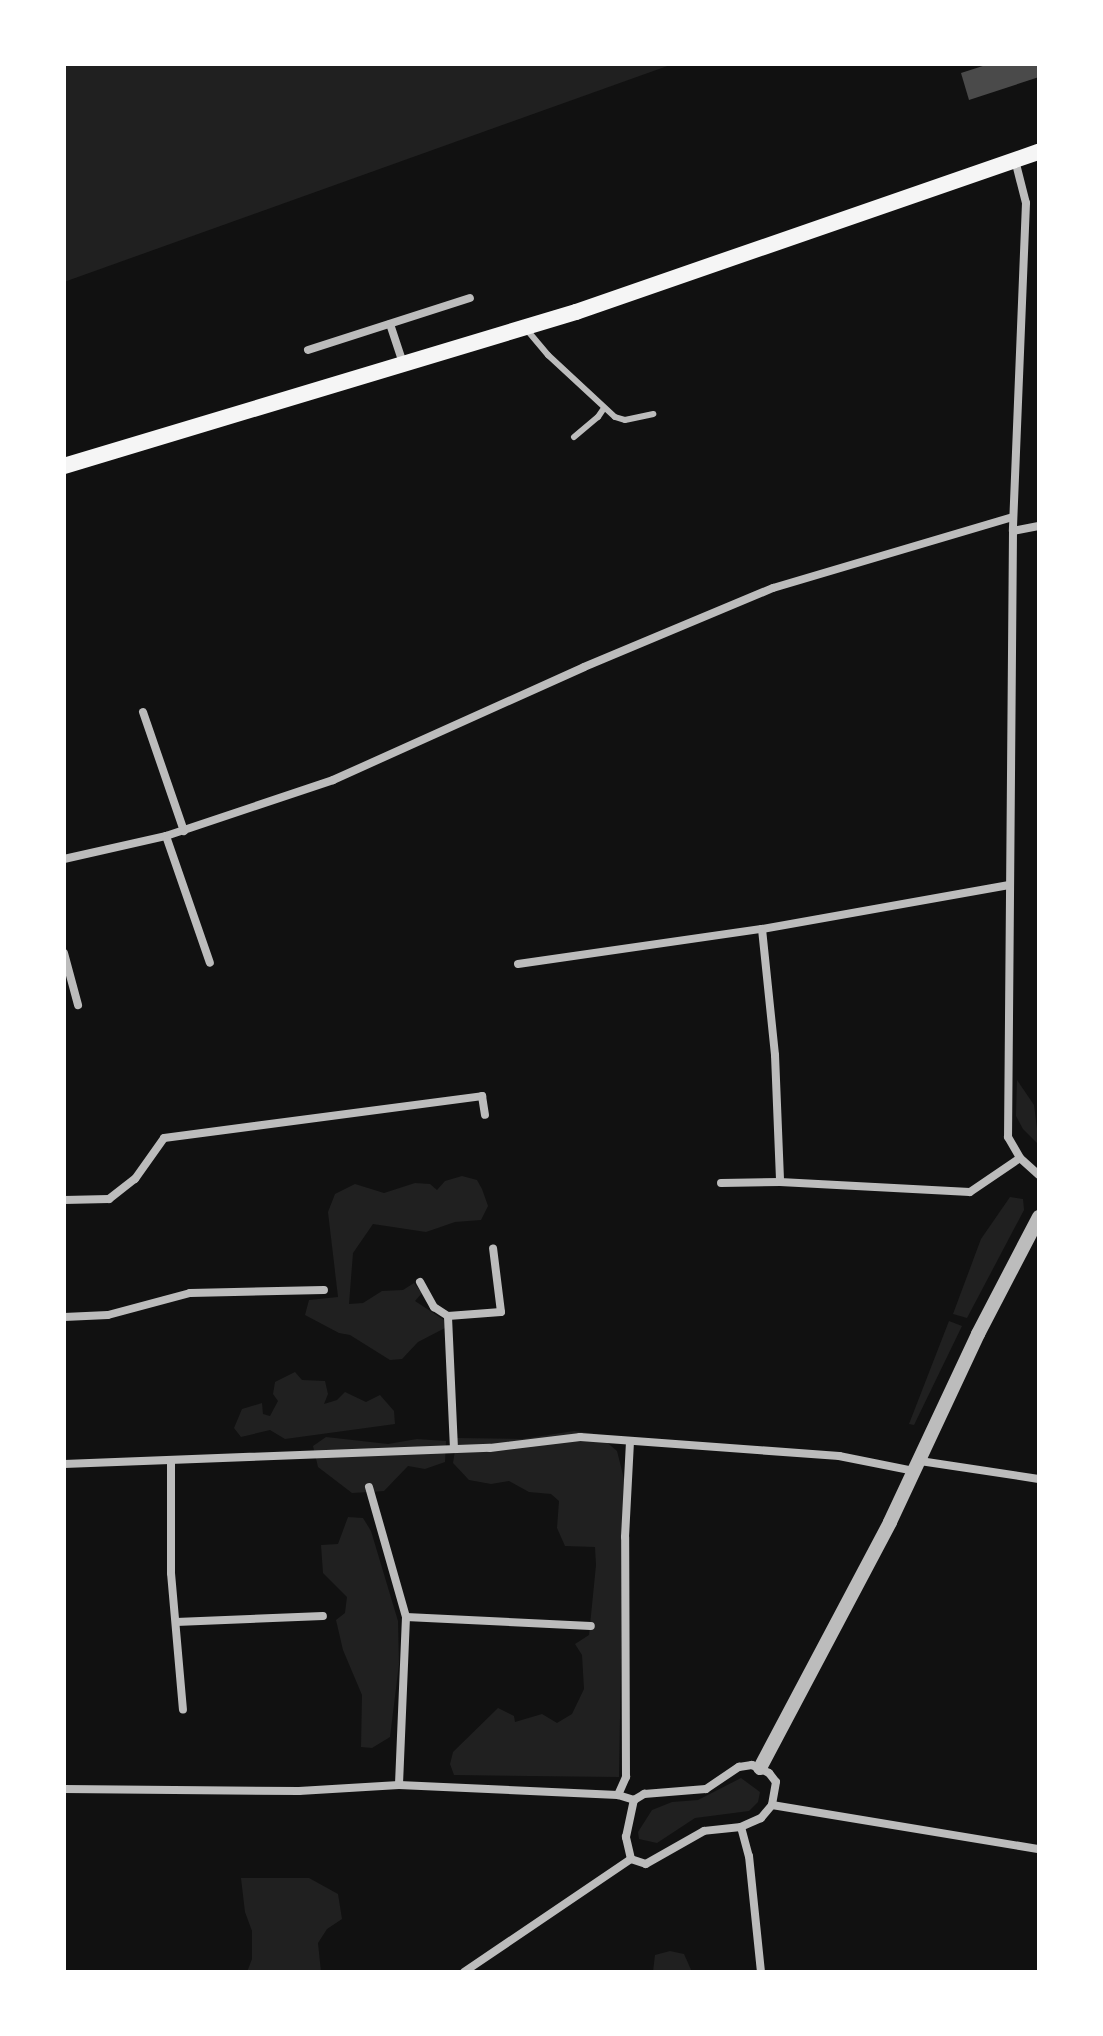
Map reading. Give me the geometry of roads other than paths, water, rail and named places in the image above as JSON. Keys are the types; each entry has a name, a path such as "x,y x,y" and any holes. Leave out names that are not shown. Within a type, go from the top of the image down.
{"main road":[{"path":"64,466 524,327 1039,152"}],"street":[{"path":"1015,160 1026,203 1013,517 1008,1137 1020,1158 1039,1175"},
{"path":"308,350 470,298"},
{"path":"390,324 403,363"},
{"path":"64,859 184,831 333,780 584,667 773,588 1013,517"},
{"path":"1013,531 1039,526"},
{"path":"143,712 184,831"},
{"path":"166,836 210,963"},
{"path":"518,964 762,929 1009,885"},
{"path":"762,929 775,1055 780,1182"},
{"path":"64,953 78,1005"},
{"path":"64,1200 109,1199 135,1179 164,1138 482,1096 485,1115"},
{"path":"721,1183 780,1182 970,1192 1020,1158"},
{"path":"760,1768 917,1466 978,1334 1039,1217"},
{"path":"420,1282 434,1307 448,1316 501,1312 493,1248"},
{"path":"64,1317 108,1315 190,1293 324,1290"},
{"path":"448,1316 454,1449"},
{"path":"64,1464 454,1449 580,1437 839,1456 1039,1479"},
{"path":"618,1795 626,1777 625,1537 630,1443"},
{"path":"171,1461 171,1573 183,1709"},
{"path":"369,1487 406,1617 399,1785"},
{"path":"176,1622 323,1616"},
{"path":"406,1617 591,1626"},
{"path":"739,1767 760,1768 776,1782 772,1805 761,1818 741,1827 704,1831 646,1864 631,1859 626,1837 634,1800 644,1794 706,1789 739,1767"},
{"path":"64,1789 299,1791 399,1785 618,1795 634,1800"},
{"path":"772,1805 1039,1849"},
{"path":"741,1827 749,1856 761,1972"},
{"path":"464,1972 631,1859"}],"lane":[{"path":"524,327 615,417 625,420 653,414"},
{"path":"574,437 604,408"}]}
